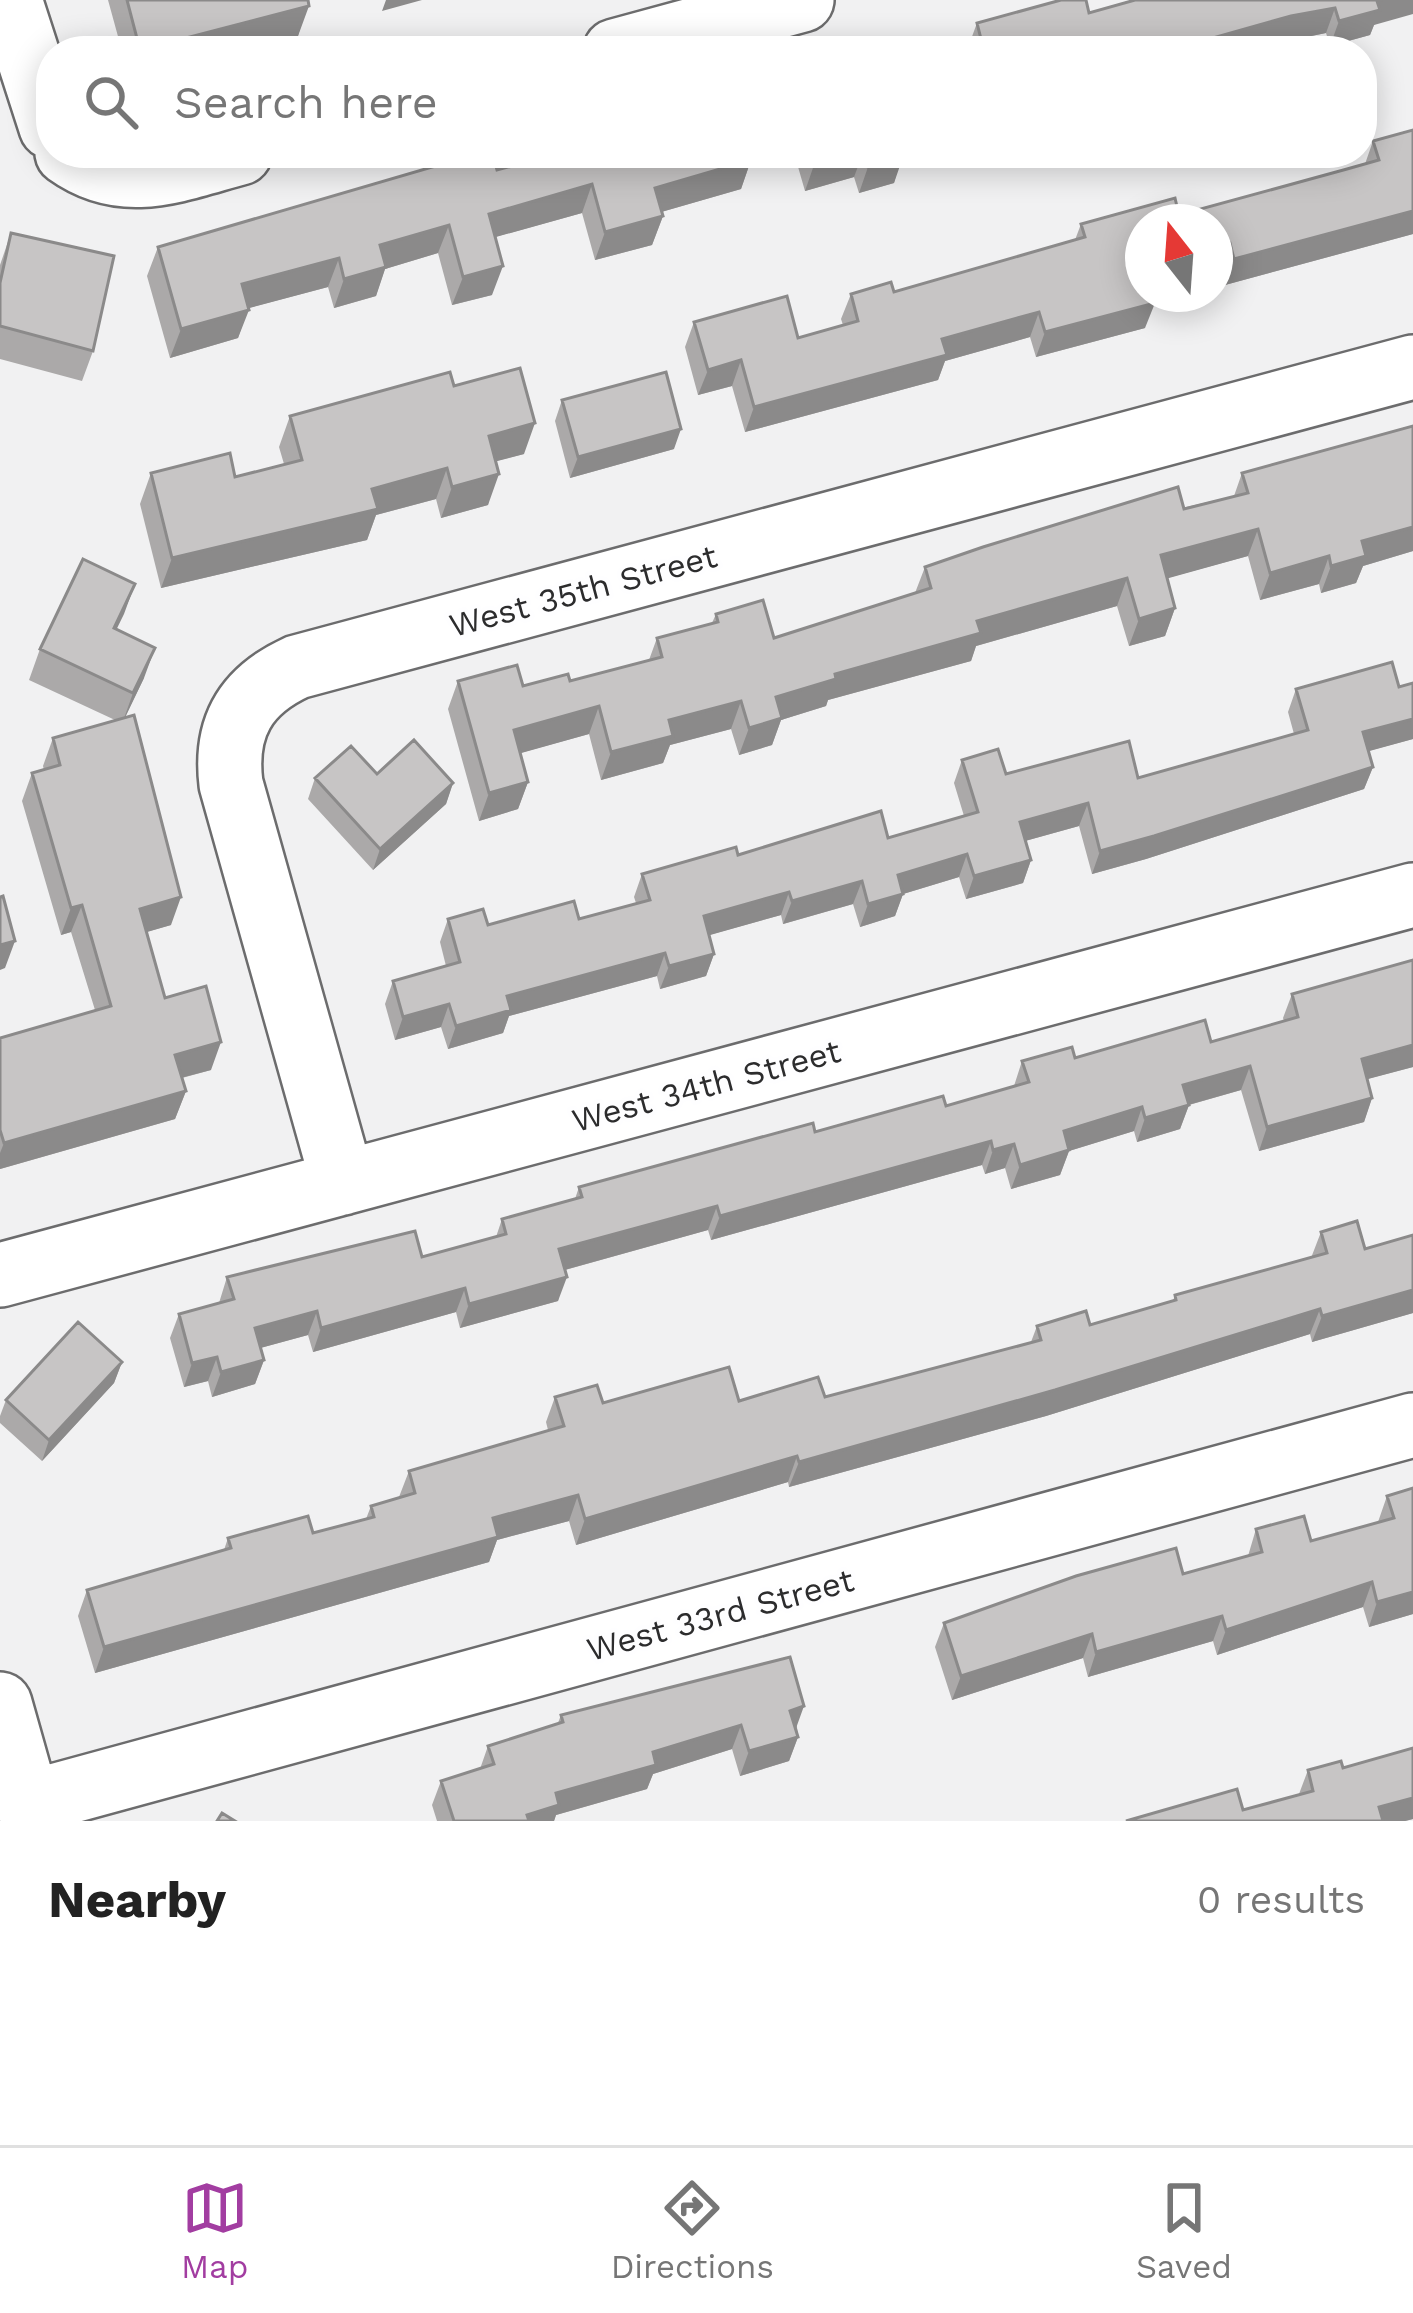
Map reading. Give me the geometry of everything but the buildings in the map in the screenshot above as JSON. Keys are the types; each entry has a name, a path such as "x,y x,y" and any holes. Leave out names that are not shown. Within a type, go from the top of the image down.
{"street":[{"path":"10,0 36,92"},
{"path":"670,36 802,0"},
{"path":"87,168 119,178 149,178 185,168"},
{"name":"West 35th Street","path":"343,1183 231,784 228,756 233,726 248,700 270,680 297,667 1413,367"},
{"name":"West 34th Street","path":"0,1275 1413,895"},
{"name":"West 33rd Street","path":"30,1812 1413,1425"},
{"path":"0,1704 30,1812"}]}
